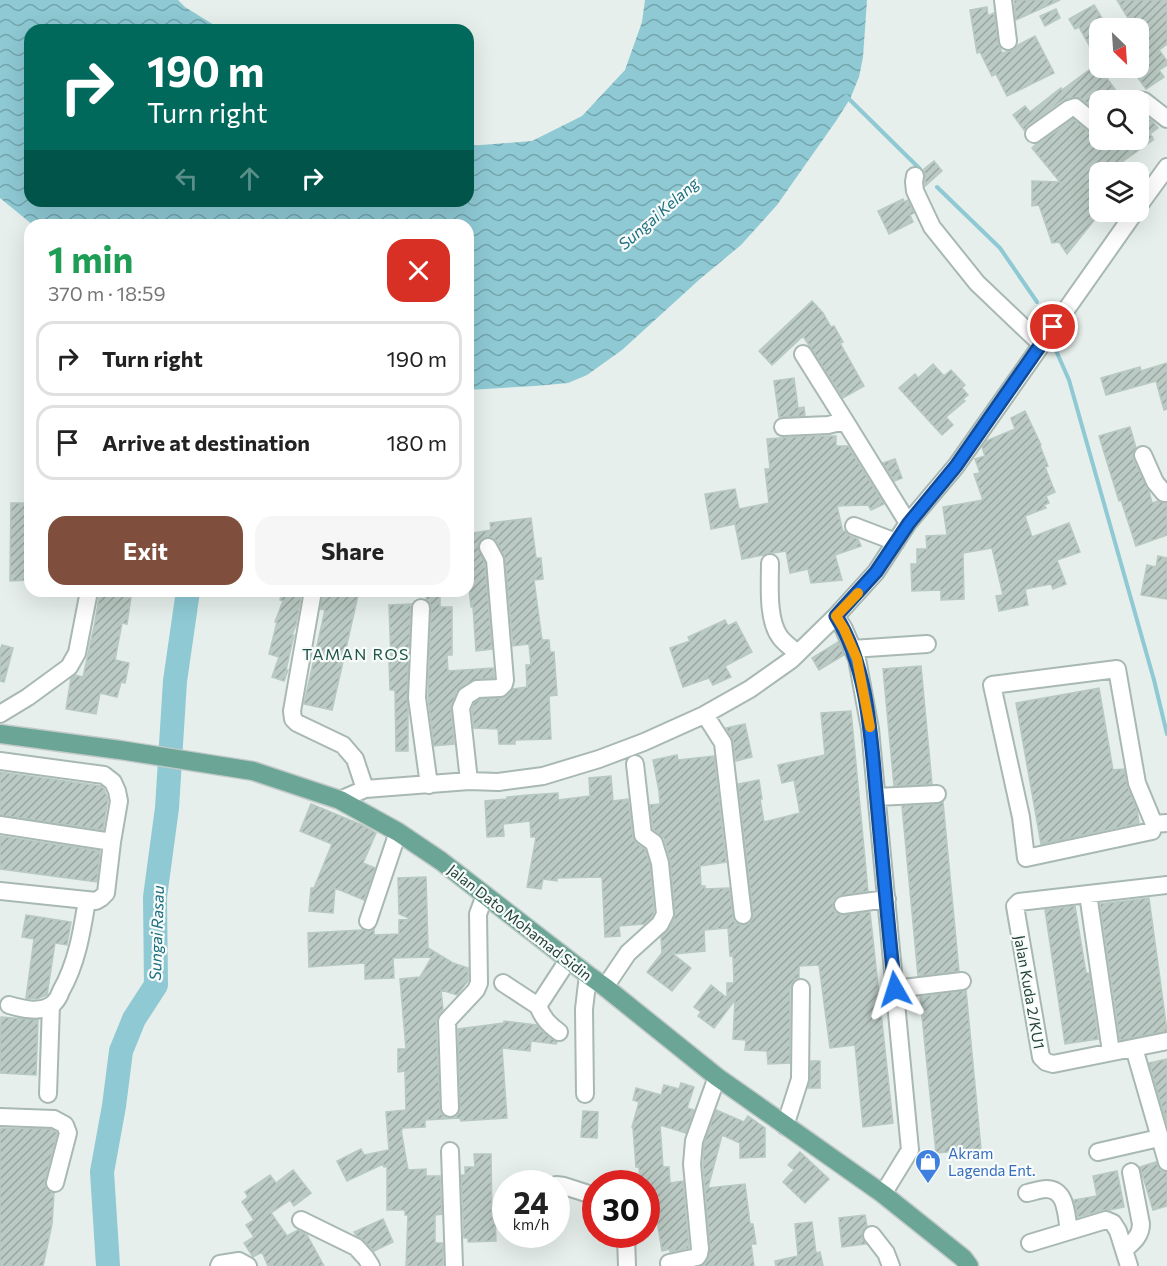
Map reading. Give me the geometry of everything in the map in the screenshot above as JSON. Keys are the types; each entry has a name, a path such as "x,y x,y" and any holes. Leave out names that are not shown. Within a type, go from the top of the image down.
{"main road":[{"name":"Jalan Dato Mohamad Sidin","path":"0,734 253,771 340,800 398,832 441,861 605,987 717,1077 883,1194 968,1264"}],"street":[{"path":"1004,0 1008,41"},
{"path":"1149,105 1167,119"},
{"path":"1034,134 1075,107 1089,119"},
{"path":"1149,192 1167,167"},
{"path":"915,176 915,191 932,227 977,283 1041,344"},
{"path":"340,800 365,789 469,781 498,782 543,776 599,759 704,715 750,689 791,660 876,572 909,523 956,466 1128,222"},
{"path":"803,354 909,523"},
{"path":"783,427 828,425 845,421"},
{"path":"1143,455 1155,482 1164,493 1167,493"},
{"path":"854,526 896,542"},
{"path":"469,781 461,708 466,696 477,689 500,688 505,680 495,560 488,547"},
{"path":"770,563 770,602 773,621 779,637 797,653"},
{"path":"0,714 69,667 77,653 88,597"},
{"path":"312,597 292,711 293,719 343,746 355,759 365,789"},
{"path":"421,608 417,698 429,784"},
{"path":"836,616 857,659 870,729 910,1150 883,1194"},
{"path":"852,649 927,644"},
{"path":"1117,669 1137,783 1160,823 1152,831 1026,858 1021,817 992,686 1117,669"},
{"path":"704,715 723,743 743,915"},
{"path":"0,761 104,775 112,782 119,801 106,893 101,898 96,901 0,891"},
{"path":"605,987 628,953 660,924 665,914 660,863 654,843 643,835 635,764"},
{"path":"877,797 937,794"},
{"path":"0,825 112,842"},
{"path":"369,921 398,832"},
{"path":"1111,1052 1088,894 1167,885"},
{"path":"450,1108 447,1021 476,990 478,983 478,914 485,894"},
{"name":"Jalan Kuda 2/KU1","path":"1088,894 1019,902 1015,906 1041,1057 1053,1064 1167,1041"},
{"path":"843,905 886,899"},
{"path":"9,1005 22,1009 40,1010 55,1003 80,944 87,900"},
{"path":"538,1006 568,960"},
{"path":"585,1094 584,1009 588,975"},
{"path":"895,989 962,981"},
{"path":"503,983 538,1006 548,1024 559,1032"},
{"path":"785,1126 801,1079 801,988"},
{"path":"48,1094 51,1005"},
{"path":"1134,1048 1167,1162"},
{"path":"669,1263 697,1257 699,1254 692,1164 694,1142 717,1077"},
{"path":"0,1117 54,1119 65,1125 68,1133 55,1184"},
{"path":"1098,1152 1159,1138"},
{"path":"450,1151 454,1266"},
{"path":"1126,1258 1141,1231 1131,1172"},
{"path":"1027,1193 1047,1189 1058,1192 1062,1197 1069,1231"},
{"path":"301,1220 356,1247 371,1266"},
{"path":"1030,1243 1106,1220 1113,1223 1118,1231 1126,1258"},
{"path":"872,1235 886,1253 891,1266"},
{"path":"626,1248 627,1266"},
{"path":"219,1266 238,1261 248,1266"}],"water":[{"name":"Sungai Kelang","path":"0,0 178,0 212,24 24,24 24,207 474,207 474,146 532,141 582,116 625,70 642,22 645,0 867,0 863,57 859,77 850,99 777,205 741,245 622,350 587,375 568,383 474,390 474,219 26,219 0,198"}],"building":[{"path":"1014,0 1060,0 1016,20"},
{"path":"1117,0 1167,0 1167,44 1159,50 1167,61 1167,65 1159,70 1164,77 1146,89 1138,78 1149,78 1149,18 1128,18"},
{"path":"1094,5 1102,18 1089,18 1089,45 1079,27 1075,29 1069,19"},
{"path":"987,7 988,16 994,13 1002,53 1014,50 1018,45 1035,36 1054,73 1007,96 996,74 992,76 980,52 977,53 970,10"},
{"path":"1056,9 1060,18 1045,26 1040,16"},
{"path":"1089,70 1089,78 1107,78 1115,90 1089,90 1089,105 1076,97 1063,100 1024,130 1013,115 1025,106 1030,112 1061,88 1062,90"},
{"path":"1073,119 1089,132 1089,150 1139,150 1122,162 1089,162 1089,222 1093,222 1067,254 1059,242 1052,243 1039,205 1032,206 1032,181 1060,182 1032,148"},
{"path":"1149,119 1158,128 1150,134 1153,138 1150,140 1153,140 1149,143"},
{"path":"934,161 942,171 925,186 923,170"},
{"path":"903,199 904,202 908,200 914,213 910,215 913,222 889,234 878,211"},
{"path":"812,301 823,313 831,327 834,326 843,342 840,343 864,386 843,398 803,336 772,365 759,351"},
{"path":"1167,363 1167,409 1164,410 1156,381 1106,395 1101,378 1140,367 1141,371"},
{"path":"933,364 944,376 951,370 965,385 962,388 968,395 963,399 965,401 946,417 953,425 942,435 899,388 915,374 918,378"},
{"path":"794,378 798,408 804,407 805,416 779,417 774,381"},
{"path":"1025,411 1041,445 1048,466 1045,467 1055,492 1046,496 1049,503 1044,505 1046,508 1025,516 1032,537 1069,523 1080,552 1057,560 1066,584 1053,589 1051,584 1025,589 1028,605 999,611 996,596 1003,595 992,548 963,553 964,599 941,600 941,590 912,591 911,564 917,564 917,549 927,549 926,536 947,535 943,507 983,500 974,474 980,473 975,459 985,456 982,447 986,441 1015,429 1011,418"},
{"path":"1130,427 1136,448 1133,459 1149,491 1152,503 1158,501 1167,504 1167,535 1136,546 1099,436"},
{"path":"836,436 836,446 848,446 884,504 871,510 868,505 837,506 843,532 858,539 861,546 835,555 842,580 811,583 808,569 790,573 786,551 742,559 735,524 711,529 705,494 735,489 739,509 769,503 765,469 770,469 767,439"},
{"path":"895,459 902,478 894,481 883,463"},
{"path":"11,503 24,503 24,580 10,581"},
{"path":"531,518 536,558 541,558 543,579 534,580 542,640 549,640 550,652 554,652 557,695 549,696 551,739 515,740 515,744 499,744 498,729 474,728 472,710 474,703 480,699 501,698 513,689 527,687 526,665 531,665 529,644 513,646 505,559 497,542 488,537 479,541 478,547 485,563 492,649 476,651 473,607 471,607 470,597 474,597 474,533 491,530 490,523"},
{"path":"1158,556 1167,558 1167,599 1141,595 1147,565 1156,567"},
{"path":"99,597 131,597 127,624 122,623 115,660 129,663 125,683 121,682 117,697 100,693 96,714 66,709 71,678 75,675 83,677"},
{"path":"281,597 301,597 284,681 272,677 279,657 269,654 277,622 275,622 283,601 280,600"},
{"path":"322,597 358,597 332,710 304,704 325,610 320,609"},
{"path":"426,597 440,597 440,607 452,607 452,655 447,655 448,671 493,668 494,678 476,679 456,692 451,709 454,744 434,746 428,698 431,608"},
{"path":"411,604 407,698 408,751 396,751 395,690 390,690 389,605"},
{"path":"725,620 728,626 736,622 752,652 725,666 731,677 713,685 709,678 683,687 670,648 690,641 688,637"},
{"path":"838,642 844,655 819,670 812,658"},
{"path":"2,645 13,648 4,682 0,681"},
{"path":"921,666 932,784 894,786 883,669"},
{"path":"1099,688 1113,770 1124,769 1139,823 1041,844 1016,703"},
{"path":"851,711 868,891 837,896 833,906 835,912 840,915 870,912 893,1123 863,1127 855,1045 830,1048 819,965 799,966 799,978 795,979 790,988 790,1063 768,1064 767,1051 745,1050 746,1040 733,1039 735,1000 714,1028 698,1016 701,1012 694,1007 711,985 727,998 727,983 734,983 733,956 730,956 728,928 704,930 705,951 673,954 691,968 672,991 647,972 662,953 661,937 669,929 675,913 670,860 664,839 653,829 650,805 660,804 653,760 677,755 678,760 714,756 726,862 700,866 701,886 705,886 705,889 729,888 734,921 739,925 745,925 752,920 753,914 738,784 759,780 764,822 800,813 794,780 782,783 778,765 825,755 821,713"},
{"path":"745,724 752,757 736,761 733,741 726,728"},
{"path":"0,772 101,786 108,799 103,830 0,815"},
{"path":"611,776 613,801 628,799 633,837 636,843 645,849 650,865 654,912 644,924 619,926 620,936 605,937 602,877 557,878 557,881 543,879 541,889 527,887 536,837 531,837 530,821 503,824 504,836 487,837 485,801 558,793 558,800 590,796 589,778"},
{"path":"943,802 959,971 918,976 902,806"},
{"path":"311,804 376,833 363,863 375,868 364,900 335,888 333,913 309,911 311,888 314,888 332,844 300,831"},
{"path":"0,836 100,851 97,882 0,869"},
{"path":"426,877 428,948 453,963 468,968 468,981 457,995 441,990 443,1010 436,1021 441,1114 451,1118 456,1117 460,1108 458,1029 504,1023 504,1021 537,1025 557,1042 556,1044 531,1041 530,1051 502,1048 507,1118 461,1121 460,1118 425,1120 425,1127 402,1128 408,1170 426,1169 426,1176 440,1176 442,1214 435,1215 435,1243 443,1243 443,1266 406,1266 408,1215 405,1215 405,1210 387,1210 387,1166 384,1167 383,1164 347,1181 337,1161 361,1149 364,1155 389,1150 386,1112 406,1110 405,1071 398,1072 398,1049 406,1049 400,979 420,977 432,957 393,958 394,978 365,979 365,963 309,967 308,933 374,929 374,935 399,934 399,920 411,919 399,914 398,878"},
{"path":"1149,898 1167,1031 1120,1040 1100,904"},
{"path":"1075,906 1086,973 1089,973 1098,1039 1065,1044 1045,910"},
{"path":"26,915 71,922 67,945 55,943 47,995 37,999 26,998 34,939 22,937"},
{"path":"966,990 981,1149 936,1153 920,997"},
{"path":"1,1017 38,1020 36,1075 0,1073"},
{"path":"1167,1059 1167,1124 1149,1063"},
{"path":"811,1061 820,1061 820,1088 808,1088"},
{"path":"681,1083 694,1087 687,1108 694,1110 686,1133 660,1125 663,1167 669,1167 670,1183 683,1181 689,1248 670,1252 670,1249 662,1251 660,1239 660,1170 639,1170 639,1167 636,1167 632,1127 639,1102 633,1100 636,1088 661,1095 664,1085 679,1089"},
{"path":"716,1110 744,1122 748,1116 765,1128 765,1157 740,1158 740,1143 722,1135 708,1188 745,1184 750,1224 753,1224 756,1244 751,1244 754,1266 701,1266 708,1259 710,1248 703,1164 704,1143"},
{"path":"583,1111 598,1112 597,1138 581,1137"},
{"path":"0,1128 51,1129 57,1133 45,1181 47,1190 54,1193 52,1224 43,1266 0,1266"},
{"path":"800,1152 829,1179 805,1203 783,1182 794,1170 788,1165"},
{"path":"474,1154 491,1154 492,1241 468,1242 468,1238 464,1238 461,1175 465,1175 465,1167 475,1167"},
{"path":"1156,1162 1160,1170 1167,1172 1167,1206 1153,1210 1140,1167"},
{"path":"293,1170 311,1193 294,1206 290,1200 271,1213 287,1236 298,1230 307,1235 324,1266 268,1266 262,1252 253,1257 244,1243 254,1237 246,1225 254,1220 242,1202 248,1197 245,1192 270,1175 276,1183"},
{"path":"1117,1171 1124,1207 1078,1217 1074,1200 1097,1196 1093,1176"},
{"path":"865,1215 867,1226 862,1236 866,1244 842,1247 839,1218"},
{"path":"383,1219 393,1242 374,1251 354,1232"},
{"path":"812,1222 816,1253 820,1252 823,1266 776,1266 775,1261 798,1256 795,1224"}],"waterway":[{"path":"846,96 920,169"},
{"path":"937,187 1000,248 1037,302"},
{"path":"1054,346 1069,380 1154,680 1167,734"},
{"name":"Sungai Rasau","path":"108,1266 102,1172 121,1051 134,1019 156,985 155,897 167,808 175,681 187,597"}],"slow traffic":[{"path":"858,593 836,616 857,659 870,727"}],"place":[{"name":"Akram Lagenda Ent.","path":"928,1185"}],"district":[{"name":"TAMAN ROS","path":"356,653"}],"route":[{"path":"895,989 870,729 857,659 836,616 876,572 909,523 956,466 1053,327"}]}
